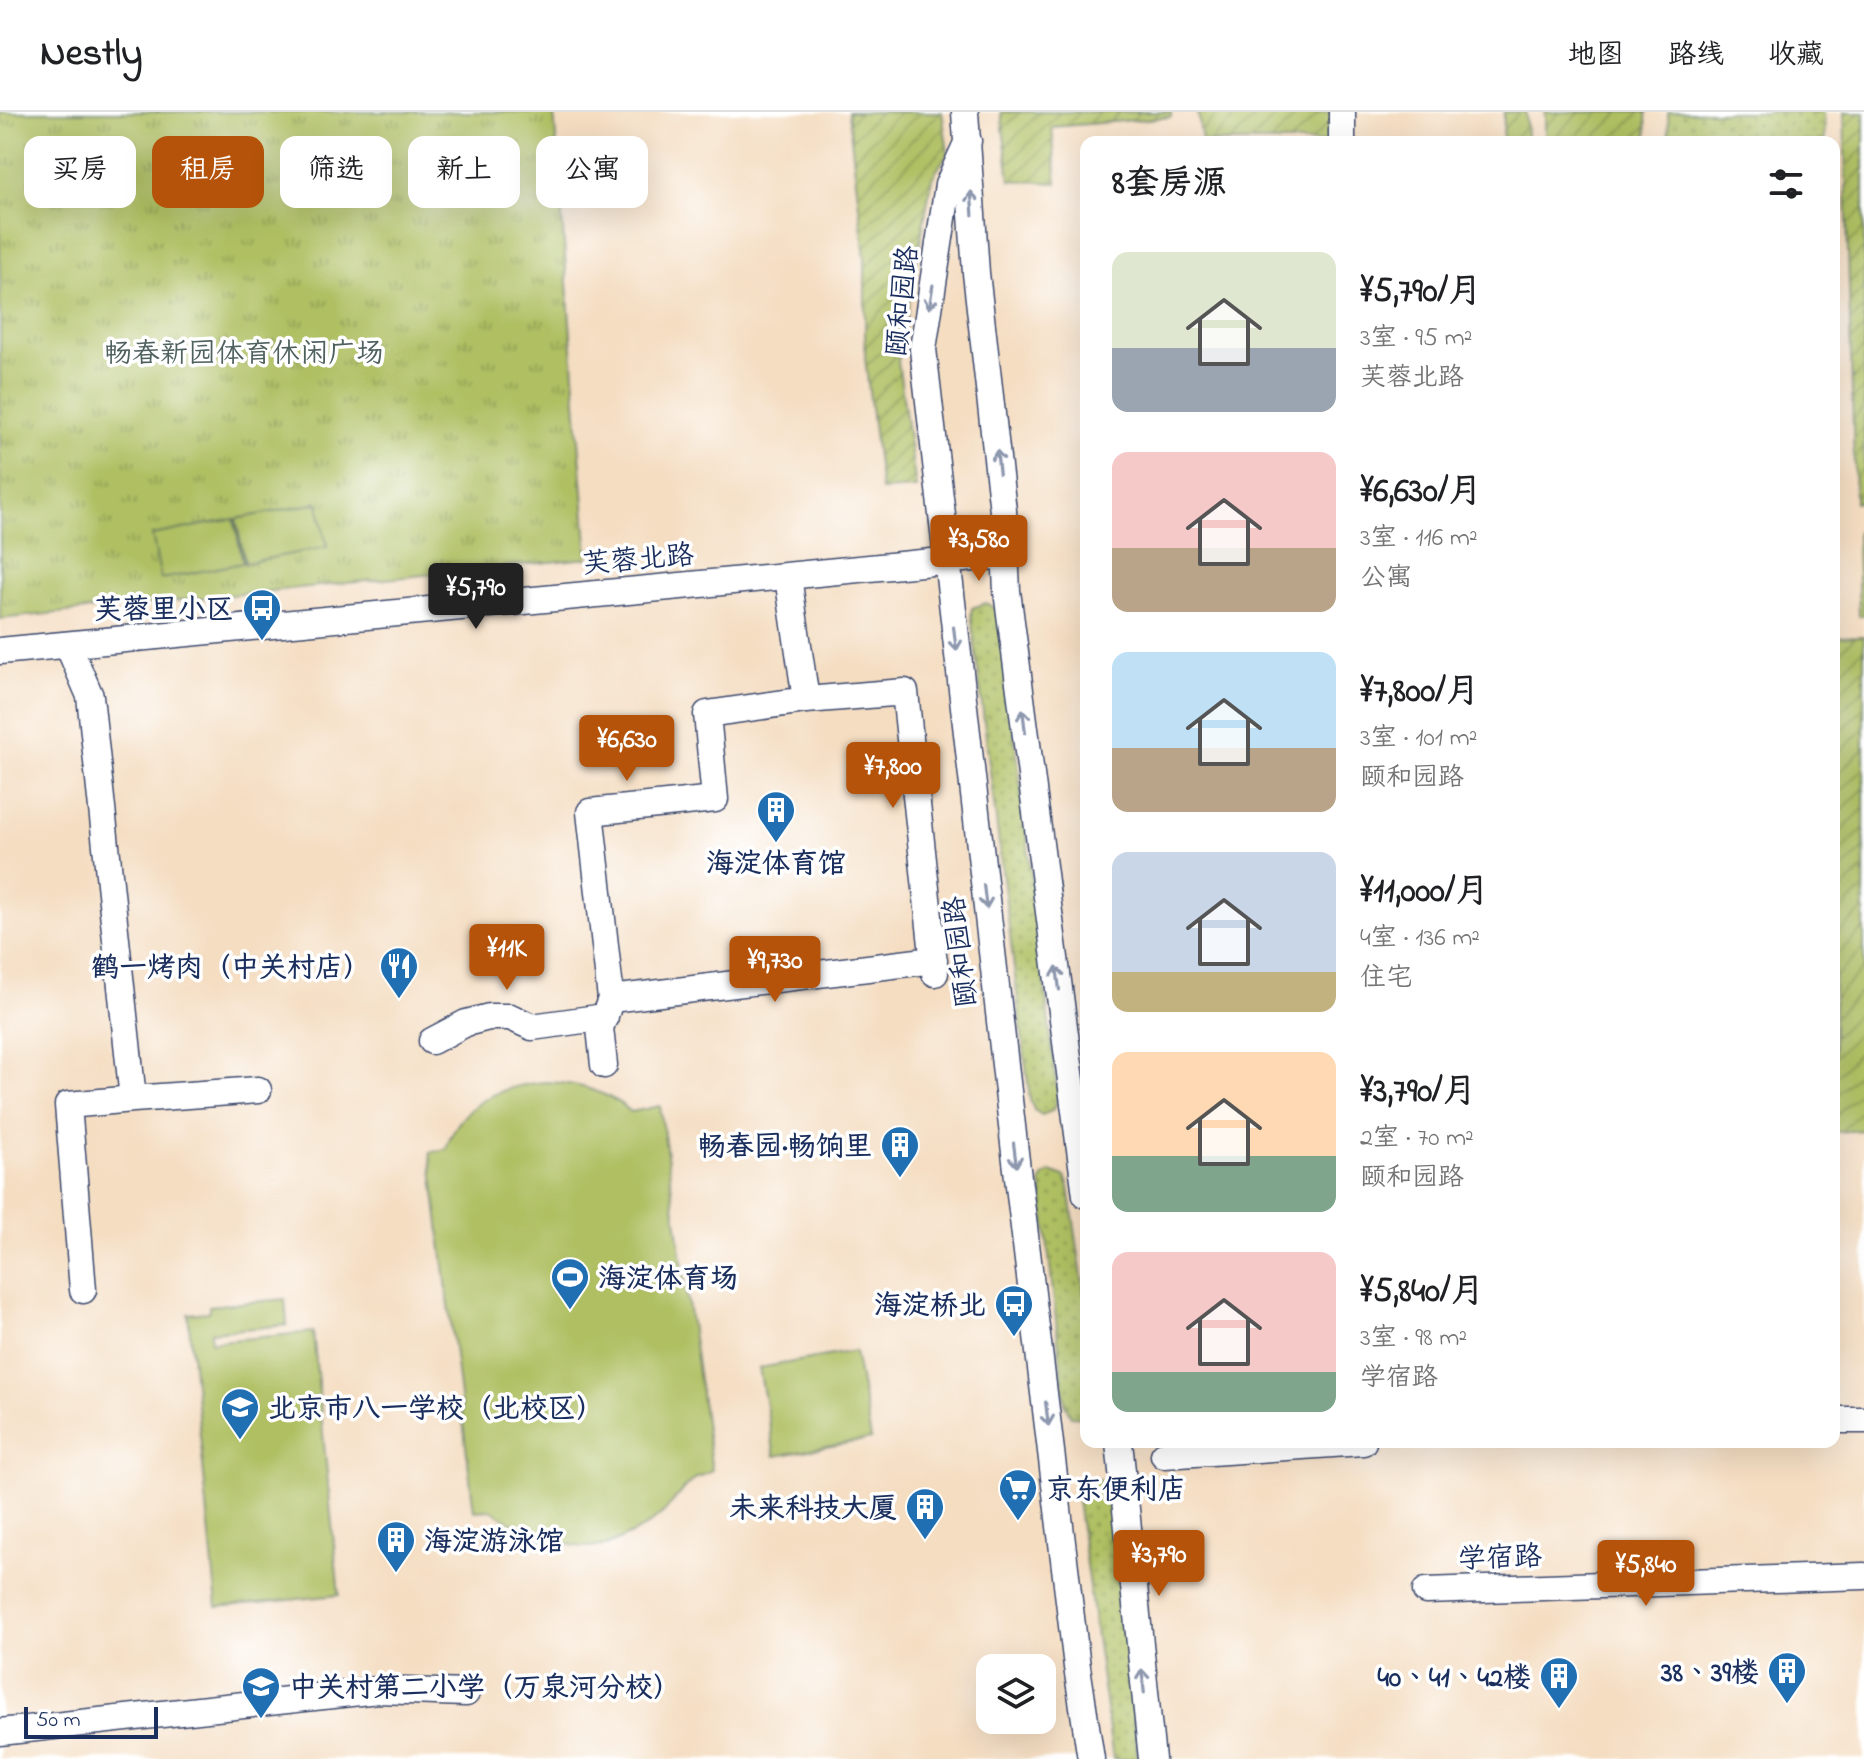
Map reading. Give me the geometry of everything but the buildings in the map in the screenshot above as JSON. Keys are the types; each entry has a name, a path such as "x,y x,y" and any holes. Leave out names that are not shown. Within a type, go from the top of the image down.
{"street":[{"path":"965,112 976,273 1003,511 1007,591 1080,1149"},
{"path":"1342,112 1342,136"},
{"name":"颐和园路","path":"968,141 948,185 923,349 1055,1488 1091,1759"},
{"name":"芙蓉北路","path":"0,651 1005,555"},
{"path":"788,577 806,700"},
{"path":"68,645 90,696 133,1099"},
{"path":"432,1041 466,1023 489,1017 510,1017 532,1027 608,1008 934,966 905,692 806,700 707,714 715,799 590,812 608,1008 600,1028 604,1065"},
{"path":"83,1290 68,1105 258,1090"},
{"path":"1840,1420 1864,1420"},
{"path":"1120,1448 1152,1759"},
{"path":"1164,1455 1271,1448"},
{"name":"学宿路","path":"1426,1591 1864,1576"},
{"path":"0,1732 378,1690 466,1693"}],"green space":[{"name":"畅春新园体育休闲广场","path":"0,112 554,112 556,136 536,136 536,208 561,208 588,558 0,619"},
{"path":"848,112 942,112 948,153 932,178 898,362 916,488 881,490 865,358 865,257"},
{"path":"1001,112 1171,112 1171,117 1052,127 1057,183 1010,180"},
{"path":"1198,112 1331,112 1331,136 1201,136"},
{"path":"1504,112 1526,112 1527,136 1503,136"},
{"path":"1545,112 1646,112 1647,136 1545,136"},
{"path":"1668,112 1824,112 1825,136 1669,136"},
{"path":"1844,112 1864,112 1864,501 1855,502"},
{"path":"318,503 327,547 245,563 236,519"},
{"path":"234,519 243,563 161,579 152,535"},
{"path":"1864,531 1864,616 1859,616 1857,532"},
{"path":"986,603 997,610 1001,620 1058,1098 1052,1111 1042,1115 1034,1110 1030,1100 971,614 972,608"},
{"path":"1864,636 1864,1130 1840,1132 1840,637"},
{"name":"海淀体育场","path":"546,1082 591,1090 631,1112 660,1106 712,1471 696,1478 683,1489 666,1510 646,1527 606,1546 582,1547 539,1539 491,1510 474,1511 430,1152 446,1149 461,1120 484,1100 513,1087"},
{"path":"1050,1172 1065,1177 1069,1187 1080,1263 1080,1417 1071,1416 1065,1404 1041,1183"},
{"path":"285,1299 287,1325 211,1332 211,1342 313,1332 339,1595 217,1607 188,1314 209,1312 209,1306"},
{"path":"855,1351 871,1439 775,1456 759,1368"},
{"path":"1085,1477 1102,1480 1110,1490 1138,1759 1113,1759 1075,1486"}],"place":[{"name":"芙蓉里小区","path":"262,642"},
{"name":"海淀体育馆","path":"776,844"},
{"name":"鹤一烤肉（中关村店）","path":"399,1000"},
{"name":"畅春园·畅饷里","path":"900,1179"},
{"name":"海淀体育场","path":"570,1311"},
{"name":"海淀桥北","path":"1014,1338"},
{"name":"北京市八一学校（北校区）","path":"240,1441"},
{"name":"京东便利店","path":"1018,1522"},
{"name":"未来科技大厦","path":"925,1541"},
{"name":"海淀游泳馆","path":"396,1574"},
{"name":"38、39楼","path":"1787,1705"},
{"name":"40、41、42楼","path":"1559,1710"},
{"name":"中关村第二小学（万泉河分校）","path":"261,1720"}]}
